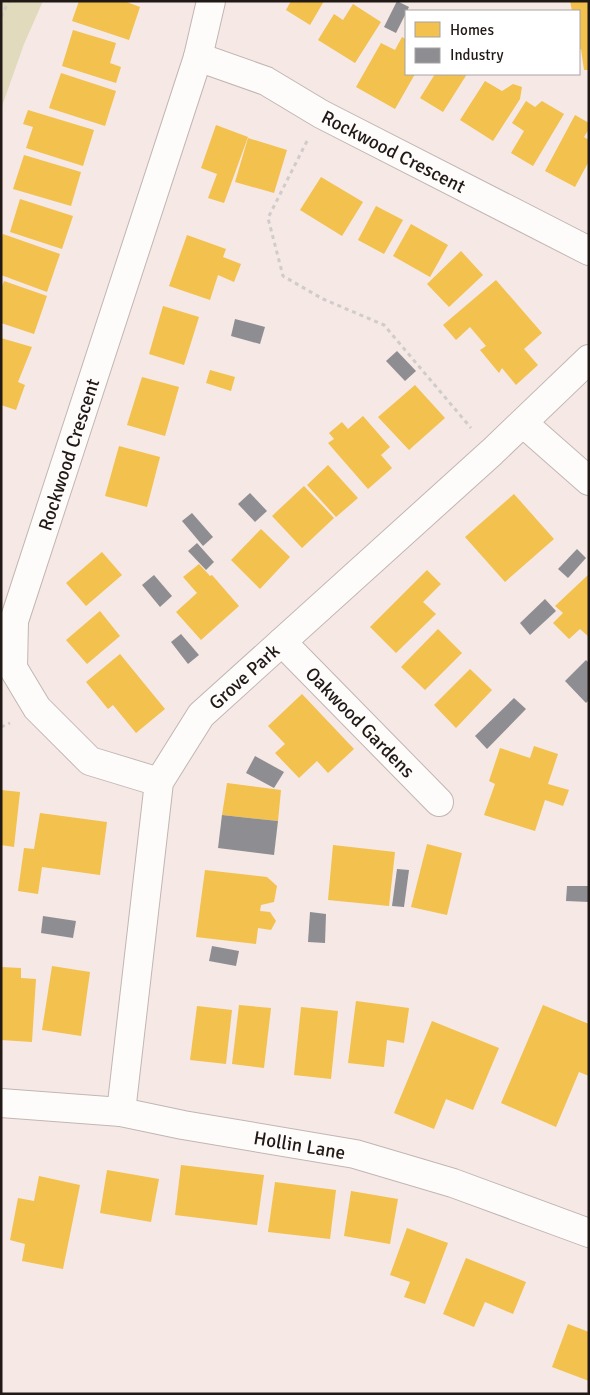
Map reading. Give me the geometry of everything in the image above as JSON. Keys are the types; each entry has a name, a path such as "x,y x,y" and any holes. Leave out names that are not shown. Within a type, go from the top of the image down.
{"street":[{"name":"Rockwood Crescent","path":"159,782 90,761 36,708 13,668 14,621 198,57 211,1"},
{"name":"Rockwood Crescent","path":"198,57 266,81 321,114 589,251"},
{"name":"Grove Park","path":"120,1112 159,782 201,715 492,452 589,359"},
{"path":"523,423 589,481"},
{"name":"Oakwood Gardens","path":"282,642 439,802"},
{"name":"Hollin Lane","path":"1,1103 120,1112 183,1125 356,1154 453,1183 589,1233"}],"path":[{"path":"1,17 9,1"},
{"path":"321,114 268,218 283,276 323,299 384,325 492,452"}],"shaded area":[{"path":"1,1 43,1 24,44 1,109"}],"building: Homes":[{"path":"79,1 124,1 140,7 129,40 72,21"},
{"path":"291,1 324,1 310,25 286,10"},
{"path":"570,1 589,1 589,70 584,70 580,49 580,10 572,10"},
{"path":"353,4 381,22 355,63 318,40 334,14 343,20"},
{"path":"73,30 116,43 110,63 121,67 116,83 62,66"},
{"path":"402,37 405,38 405,75 414,75 395,109 356,87 381,43 395,50"},
{"path":"61,73 116,91 105,126 49,108"},
{"path":"434,75 466,75 443,112 420,98"},
{"path":"485,81 502,91 513,84 522,87 520,99 493,141 460,120"},
{"path":"526,101 535,107 542,101 564,114 533,166 511,153 524,131 512,123"},
{"path":"28,110 94,130 83,166 26,148 33,127 23,124"},
{"path":"575,115 589,123 589,129 584,137 589,140 589,161 575,187 545,171"},
{"path":"216,125 248,137 224,203 208,198 217,174 201,168"},
{"path":"248,138 287,150 274,193 235,182"},
{"path":"24,155 81,172 71,206 13,189"},
{"path":"321,177 363,202 342,236 300,210"},
{"path":"20,199 73,216 62,249 10,232"},
{"path":"376,206 403,220 384,254 358,240"},
{"path":"411,224 448,245 430,277 393,256"},
{"path":"3,234 60,254 47,292 1,275 1,239"},
{"path":"187,235 226,249 223,257 241,264 234,282 218,275 210,300 169,286"},
{"path":"461,251 483,275 449,307 427,284"},
{"path":"496,280 542,333 524,349 538,365 516,385 502,368 499,373 480,350 486,346 470,327 456,340 443,325"},
{"path":"4,281 47,296 34,334 1,323 1,289"},
{"path":"163,306 199,317 184,365 149,354"},
{"path":"1,338 32,347 18,382 25,385 16,410 1,405"},
{"path":"210,370 235,377 231,391 206,383"},
{"path":"142,377 179,387 165,436 127,425"},
{"path":"415,385 445,418 409,450 378,417"},
{"path":"363,416 390,447 381,455 392,468 368,489 328,443 334,439 329,433 342,422 348,429"},
{"path":"119,446 160,457 147,507 105,496"},
{"path":"328,465 358,498 336,517 307,485"},
{"path":"304,486 334,518 302,548 272,516"},
{"path":"514,494 554,539 505,582 465,537"},
{"path":"261,529 290,557 260,589 231,560"},
{"path":"102,552 122,575 86,606 66,583"},
{"path":"199,564 210,576 212,575 239,606 201,640 176,612 197,593 183,577"},
{"path":"427,570 441,584 423,602 436,614 396,653 370,627"},
{"path":"589,574 589,637 580,629 569,639 553,623 563,613 555,606"},
{"path":"100,611 120,636 87,664 66,640"},
{"path":"438,629 462,653 425,690 401,667"},
{"path":"120,654 165,709 136,733 113,705 108,709 86,682"},
{"path":"470,669 492,690 456,728 434,705"},
{"path":"302,694 354,749 328,773 317,761 299,778 275,753 285,744 268,726"},
{"path":"534,746 558,754 548,784 569,790 563,806 545,800 535,831 484,815 495,784 489,781 500,748 530,758"},
{"path":"227,783 281,790 278,821 222,815"},
{"path":"1,790 20,792 14,847 1,845"},
{"path":"40,813 107,822 100,875 42,867 38,894 18,891 24,848 34,849"},
{"path":"427,844 462,853 447,915 411,907"},
{"path":"333,845 395,852 389,906 328,900"},
{"path":"205,870 267,877 277,886 274,902 261,905 260,911 270,912 276,921 271,930 258,928 256,944 196,937"},
{"path":"52,966 90,972 81,1036 42,1030"},
{"path":"1,967 21,968 21,978 36,979 32,1042 1,1040"},
{"path":"356,1001 409,1008 404,1043 387,1040 384,1067 348,1063"},
{"path":"239,1005 271,1008 264,1068 232,1064"},
{"path":"543,1005 589,1024 589,1076 579,1072 556,1127 501,1103"},
{"path":"197,1006 232,1010 226,1064 190,1060"},
{"path":"301,1007 338,1011 331,1079 294,1075"},
{"path":"432,1021 499,1048 473,1110 446,1099 434,1129 394,1113"},
{"path":"181,1165 264,1175 257,1225 175,1215"},
{"path":"107,1170 159,1179 151,1222 100,1213"},
{"path":"39,1176 80,1185 63,1269 22,1261 25,1244 10,1240 18,1198 34,1201"},
{"path":"275,1182 336,1190 330,1239 268,1232"},
{"path":"351,1191 398,1199 390,1244 344,1236"},
{"path":"407,1228 448,1243 425,1304 404,1297 410,1282 390,1275"},
{"path":"466,1258 526,1282 513,1314 485,1302 474,1327 443,1314"},
{"path":"568,1324 589,1332 589,1381 552,1367"}],"building: Industry":[{"path":"397,1 409,7 405,10 405,15 396,33 384,27"},
{"path":"235,319 265,327 260,344 231,336"},
{"path":"397,351 416,371 405,381 386,361"},
{"path":"250,493 267,511 255,522 238,504"},
{"path":"192,513 213,537 203,546 182,521"},
{"path":"197,543 214,562 206,570 188,551"},
{"path":"577,549 586,558 568,578 558,569"},
{"path":"154,575 172,596 160,607 142,585"},
{"path":"545,599 556,611 530,635 520,623"},
{"path":"181,634 199,655 188,664 171,642"},
{"path":"586,660 589,663 589,700 586,703 565,681"},
{"path":"514,698 526,709 487,749 475,736"},
{"path":"255,756 284,772 274,788 246,773"},
{"path":"222,815 278,821 274,855 218,848"},
{"path":"397,869 409,870 404,907 392,906"},
{"path":"567,886 589,886 589,902 566,901"},
{"path":"310,912 326,914 325,943 308,942"},
{"path":"43,916 76,921 73,938 41,933"},
{"path":"212,946 239,951 236,966 209,961"}]}
